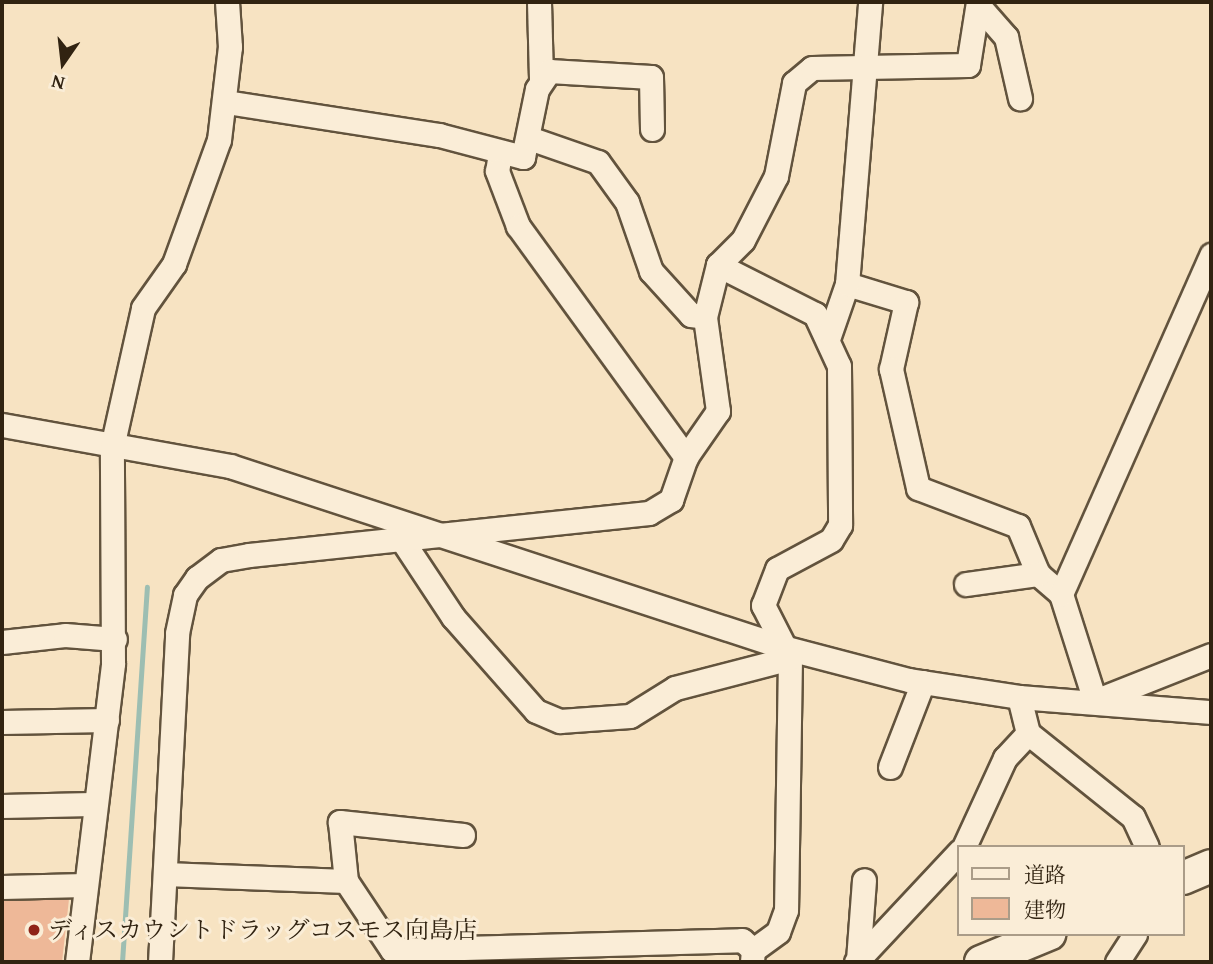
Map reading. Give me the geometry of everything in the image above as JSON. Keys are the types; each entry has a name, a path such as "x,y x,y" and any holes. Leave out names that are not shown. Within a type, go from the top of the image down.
{"main road":[{"path":"1185,877 1211,866"},
{"path":"981,962 1044,936"}],"street":[{"path":"77,962 92,804 107,720 115,639 112,447 143,308 174,264 219,140 226,102 227,2"},
{"path":"226,102 439,135 523,157 541,80 538,2"},
{"path":"829,336 847,284 869,65 870,2"},
{"path":"160,962 179,612 197,578 221,560 249,555 449,539 649,513 671,500 687,457 718,411 705,317 718,265 743,240 776,176 794,83 813,68 968,65 978,4"},
{"path":"978,4 1006,37 1020,97"},
{"path":"541,80 549,71 651,77 652,129"},
{"path":"529,138 598,162 627,202 651,271 691,315 705,317"},
{"path":"500,153 497,171 518,226 687,457"},
{"path":"1061,594 1211,255"},
{"path":"463,835 340,822 346,881 392,950 743,940 753,956 778,932 786,910 788,653 767,623 768,583 776,569 831,540 845,506 834,394 839,366 829,336 815,314 792,299 718,265"},
{"path":"847,284 906,302 891,369 918,488 1018,526 1038,574 1061,594 1095,701"},
{"path":"2,425 112,447 230,466 788,653 923,682 1019,697 1211,712"},
{"path":"404,542 453,617 536,711 560,720 630,716 675,688 788,653"},
{"path":"966,584 1038,574"},
{"path":"2,642 65,635 115,639"},
{"path":"1095,701 1211,655"},
{"path":"890,767 923,682"},
{"path":"1019,697 1028,733 1133,817 1146,845"},
{"path":"2,722 107,720"},
{"path":"965,845 1005,758 1028,733"},
{"path":"2,806 92,804"},
{"path":"857,961 958,853"},
{"path":"164,874 346,881"},
{"path":"857,961 864,880"},
{"path":"2,887 85,885"},
{"path":"1117,962 1134,936"}],"building":[{"name":"ディスカウントドラッグコスモス向島店","path":"69,899 62,962 2,962 2,901"}],"waterway":[{"path":"122,962 147,587"}],"place":[{"name":"ディスカウントドラッグコスモス向島店","path":"34,930"}]}
